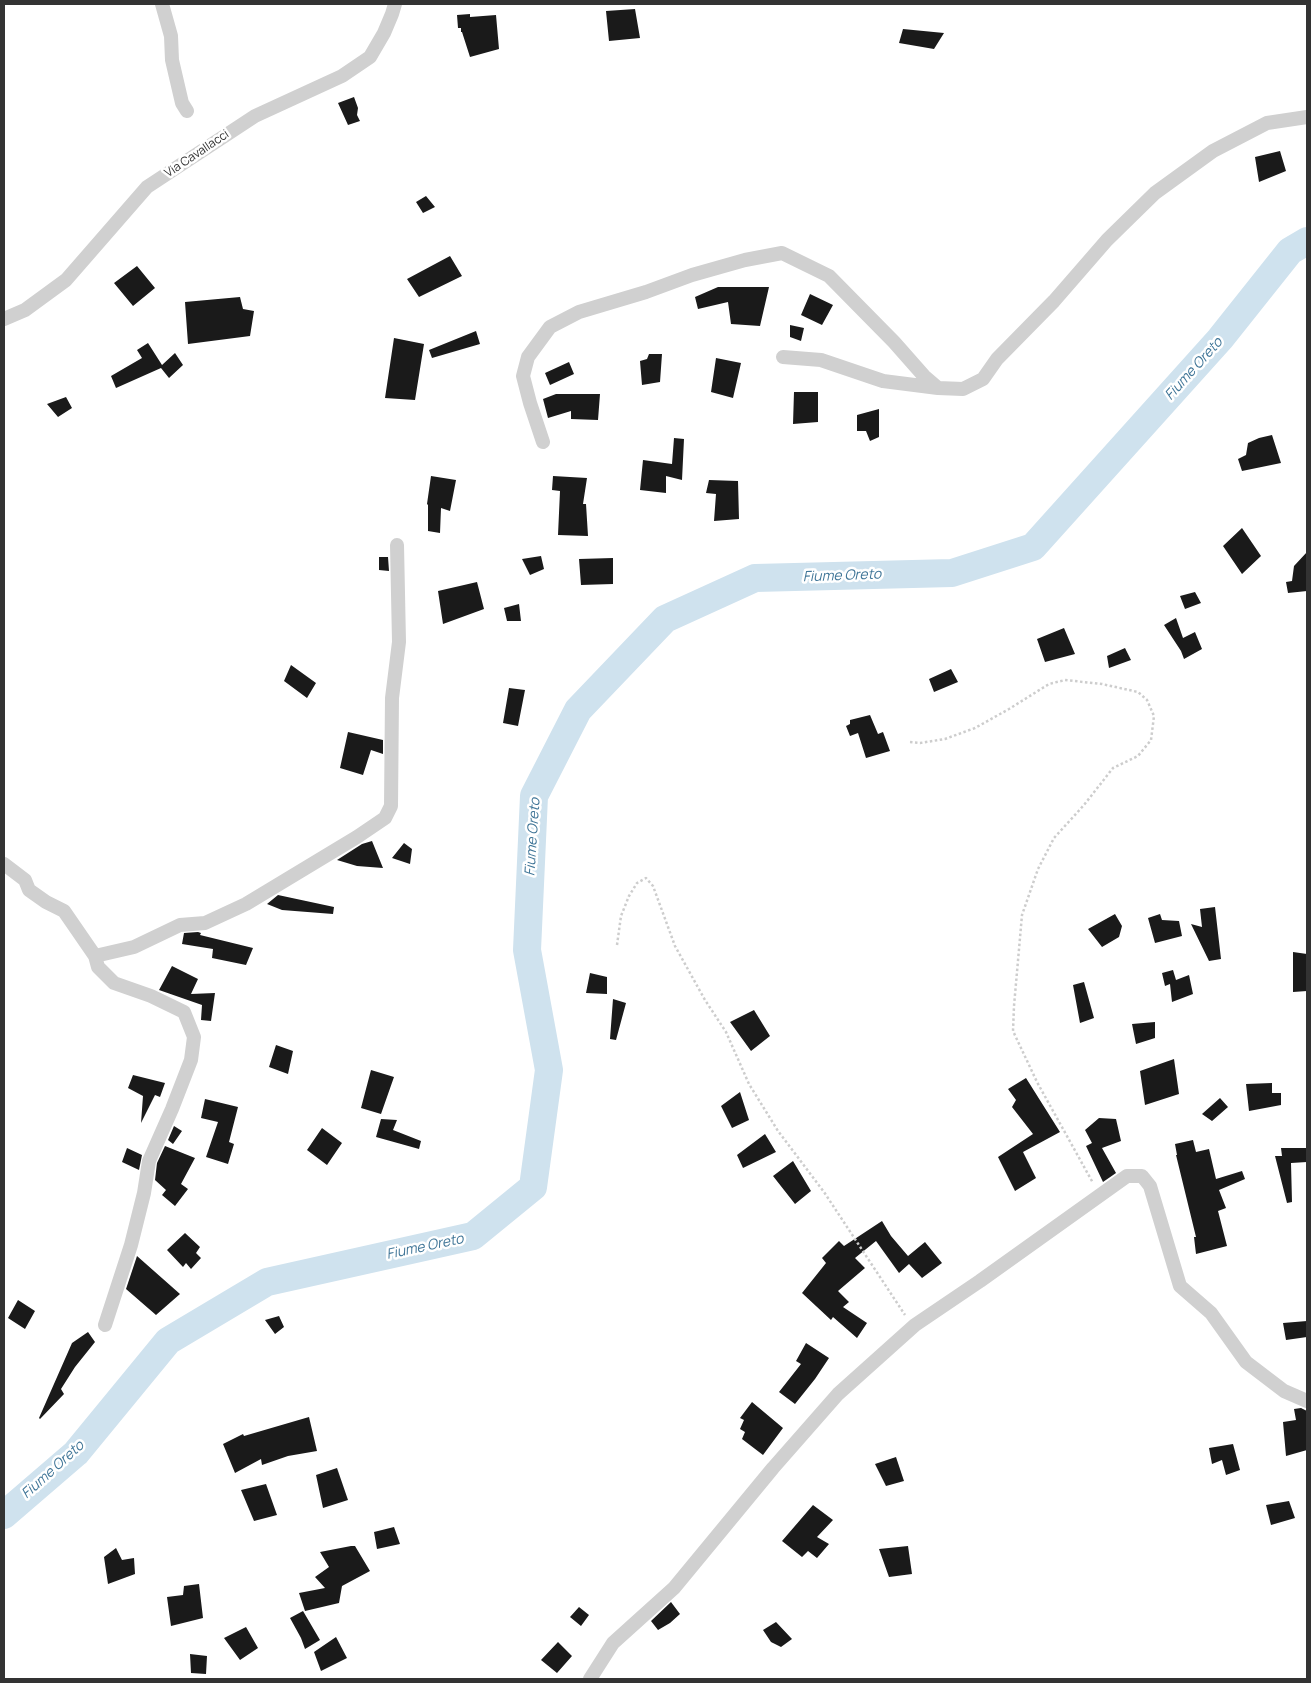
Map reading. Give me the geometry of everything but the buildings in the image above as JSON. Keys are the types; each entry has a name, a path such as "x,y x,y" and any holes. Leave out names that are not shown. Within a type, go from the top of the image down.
{"street":[{"path":"162,4 171,36 172,60 182,103 187,111"},
{"name":"Via Cavallacci","path":"4,319 25,310 66,280 147,187 255,116 342,76 370,57 384,33 395,4"},
{"path":"783,357 821,360 883,381 963,389 983,379 997,360 1054,301 1106,240 1155,193 1213,150 1267,123 1307,117"},
{"path":"542,442 523,376 528,357 550,327 578,312 646,292 692,275 745,260 782,253 829,276 894,342 924,376 938,388"},
{"path":"95,956 134,947 180,925 205,923 246,904 342,847 385,818 391,806 392,698 399,642 397,545"},
{"path":"4,864 25,880 29,890 46,902 64,911 95,956 98,967 114,983 151,996 184,1012 194,1037 191,1060 149,1161 144,1193 131,1245 105,1325"},
{"path":"590,1679 613,1643 674,1588 773,1468 838,1394 912,1327 1127,1176 1142,1176 1150,1186 1180,1286 1211,1314 1246,1362 1284,1392 1307,1401"}],"path":[{"path":"910,742 920,743 945,739 975,728 1049,684 1065,680 1102,684 1138,692 1147,700 1154,716 1151,740 1138,756 1113,768 1084,805 1054,838 1038,869 1022,915 1013,1031 1037,1082 1100,1195"},
{"path":"617,944 621,916 629,896 637,884 646,878 653,886 675,946 705,1000 726,1032 749,1084 778,1131 824,1192 890,1290 912,1327"}],"waterway":[{"name":"Fiume Oreto","path":"4,1515 76,1453 168,1341 267,1282 473,1236 533,1187 549,1070 527,950 534,796 578,710 665,619 755,578 952,573 1033,547 1220,339 1290,251 1307,241"}]}
